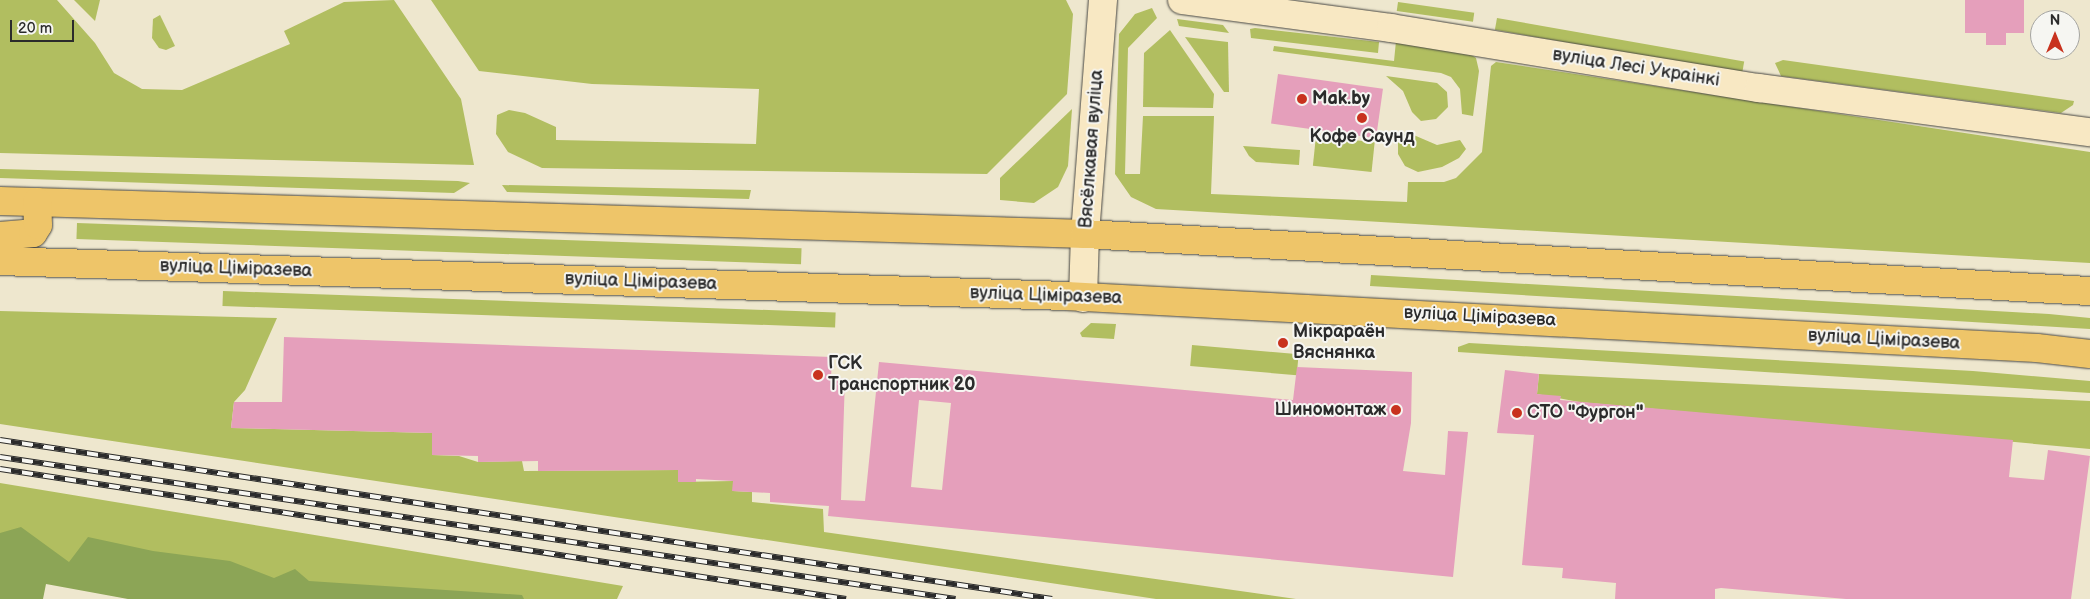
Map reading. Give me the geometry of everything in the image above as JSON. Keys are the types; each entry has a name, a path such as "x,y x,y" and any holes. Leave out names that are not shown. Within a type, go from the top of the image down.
{"main road":[{"path":"0,201 1085,234 2090,291"},
{"path":"0,236 32,233 38,225 37,202"},
{"name":"вуліца Ціміразева","path":"0,261 1084,298 1987,345 2090,354"}],"street":[{"name":"Вясёлкавая вуліца","path":"1084,298 1085,234 1103,0"},
{"name":"вуліца Лесі Украінкі","path":"1182,0 1391,28 1760,88 2090,132"}],"green space":[{"path":"0,0 57,0 95,43 114,73 142,89 182,90 290,44 284,31 344,2 394,0 461,99 474,165 0,153"},
{"path":"74,0 100,0 95,21"},
{"path":"431,0 1066,0 1073,14 1067,94 987,174 542,168 508,152 496,134 497,115 509,110 525,113 556,127 556,140 756,144 759,89 592,84 479,71"},
{"path":"1398,2 1474,13 1473,22 1397,11"},
{"path":"1152,8 1157,18 1128,48 1125,174 1140,174 1143,116 1214,116 1211,194 1407,202 1408,182 1444,182 1456,178 1482,152 1491,66 1496,62 2090,152 2090,263 1156,209 1131,197 1115,174 1119,34 1135,14"},
{"path":"160,15 175,46 166,50 159,48 152,38 153,19"},
{"path":"1497,18 1744,62 1742,73 1495,30"},
{"path":"1177,19 1223,25 1229,33 1179,26"},
{"path":"1250,29 1379,42 1378,53 1251,38"},
{"path":"1170,30 1214,94 1213,108 1143,107 1144,53"},
{"path":"1185,37 1228,42 1229,92 1224,92"},
{"path":"1396,41 1470,54 1476,58 1479,71 1473,116 1462,114 1460,89 1451,77 1441,73 1273,51 1274,46 1394,61"},
{"path":"1783,60 2074,101 2073,105 2061,113 1781,76 1775,63"},
{"path":"1386,76 1437,83 1447,92 1448,107 1436,119 1421,121 1412,112 1403,91"},
{"path":"1072,109 1068,166 1058,187 1034,203 1000,200 1000,178"},
{"path":"1409,133 1437,145 1460,140 1466,149 1459,158 1442,167 1418,172 1405,166 1398,154 1398,143 1402,135"},
{"path":"1316,136 1375,142 1372,172 1313,166"},
{"path":"1243,146 1300,150 1299,165 1256,162 1249,156"},
{"path":"0,169 458,181 470,183 454,193 0,178"},
{"path":"502,185 751,190 749,199 507,192"},
{"path":"77,223 802,248 801,264 76,239"},
{"path":"1371,275 2049,314 2090,318 2090,329 1370,286"},
{"path":"223,291 836,312 835,327 222,306"},
{"path":"0,311 277,318 245,390 234,402 231,428 432,433 432,455 459,456 478,462 522,461 524,471 678,470 678,482 733,481 733,491 752,492 752,502 823,509 824,532 1296,599 1156,599 0,424"},
{"path":"1091,323 1116,324 1114,339 1082,337 1080,333"},
{"path":"1469,343 1973,371 2090,381 2090,393 1458,352 1458,347"},
{"path":"1192,345 1299,354 1297,375 1190,366"},
{"path":"1539,374 2090,401 2090,449 1579,402 1537,394"},
{"path":"0,483 623,586 617,599 131,599 46,583 0,599"},
{"path":"21,527 69,562 88,537 153,551 230,561 274,578 295,569 309,581 522,595 524,599 128,599 46,584 43,599 0,599 0,533"}],"building":[{"path":"1965,0 2024,0 2024,33 2006,33 2006,45 1986,45 1986,33 1965,33"},
{"path":"1278,74 1383,89 1376,138 1271,124"},
{"path":"284,337 832,357 831,378 845,378 841,500 865,501 879,362 1293,400 1297,367 1412,372 1411,423 1403,471 1445,475 1448,431 1468,432 1453,577 828,516 829,506 770,502 770,493 732,491 733,481 696,479 696,482 678,482 678,470 538,471 538,461 478,462 478,456 432,455 432,433 231,428 234,402 282,402","holes":["919,400 951,403 942,490 911,487"]},
{"path":"1505,370 1539,374 1537,394 1561,396 1560,400 2013,440 2009,477 2044,480 2048,450 2090,456 2071,599 1846,599 1721,588 1715,589 1715,599 1615,599 1616,583 1562,578 1563,568 1522,565 1534,435 1497,433"}],"railway":[{"path":"0,440 1052,599"},
{"path":"0,457 956,599"},
{"path":"0,469 846,599"}],"place":[{"name":"Mak.by","path":"1302,99"},
{"name":"Кофе Саунд","path":"1362,118"},
{"name":"Мікрараён Вяснянка","path":"1283,343"},
{"name":"ГСК Транспортник 20","path":"818,375"},
{"name":"Шиномонтаж","path":"1396,410"},
{"name":"СТО \"Фургон\"","path":"1517,413"}]}
